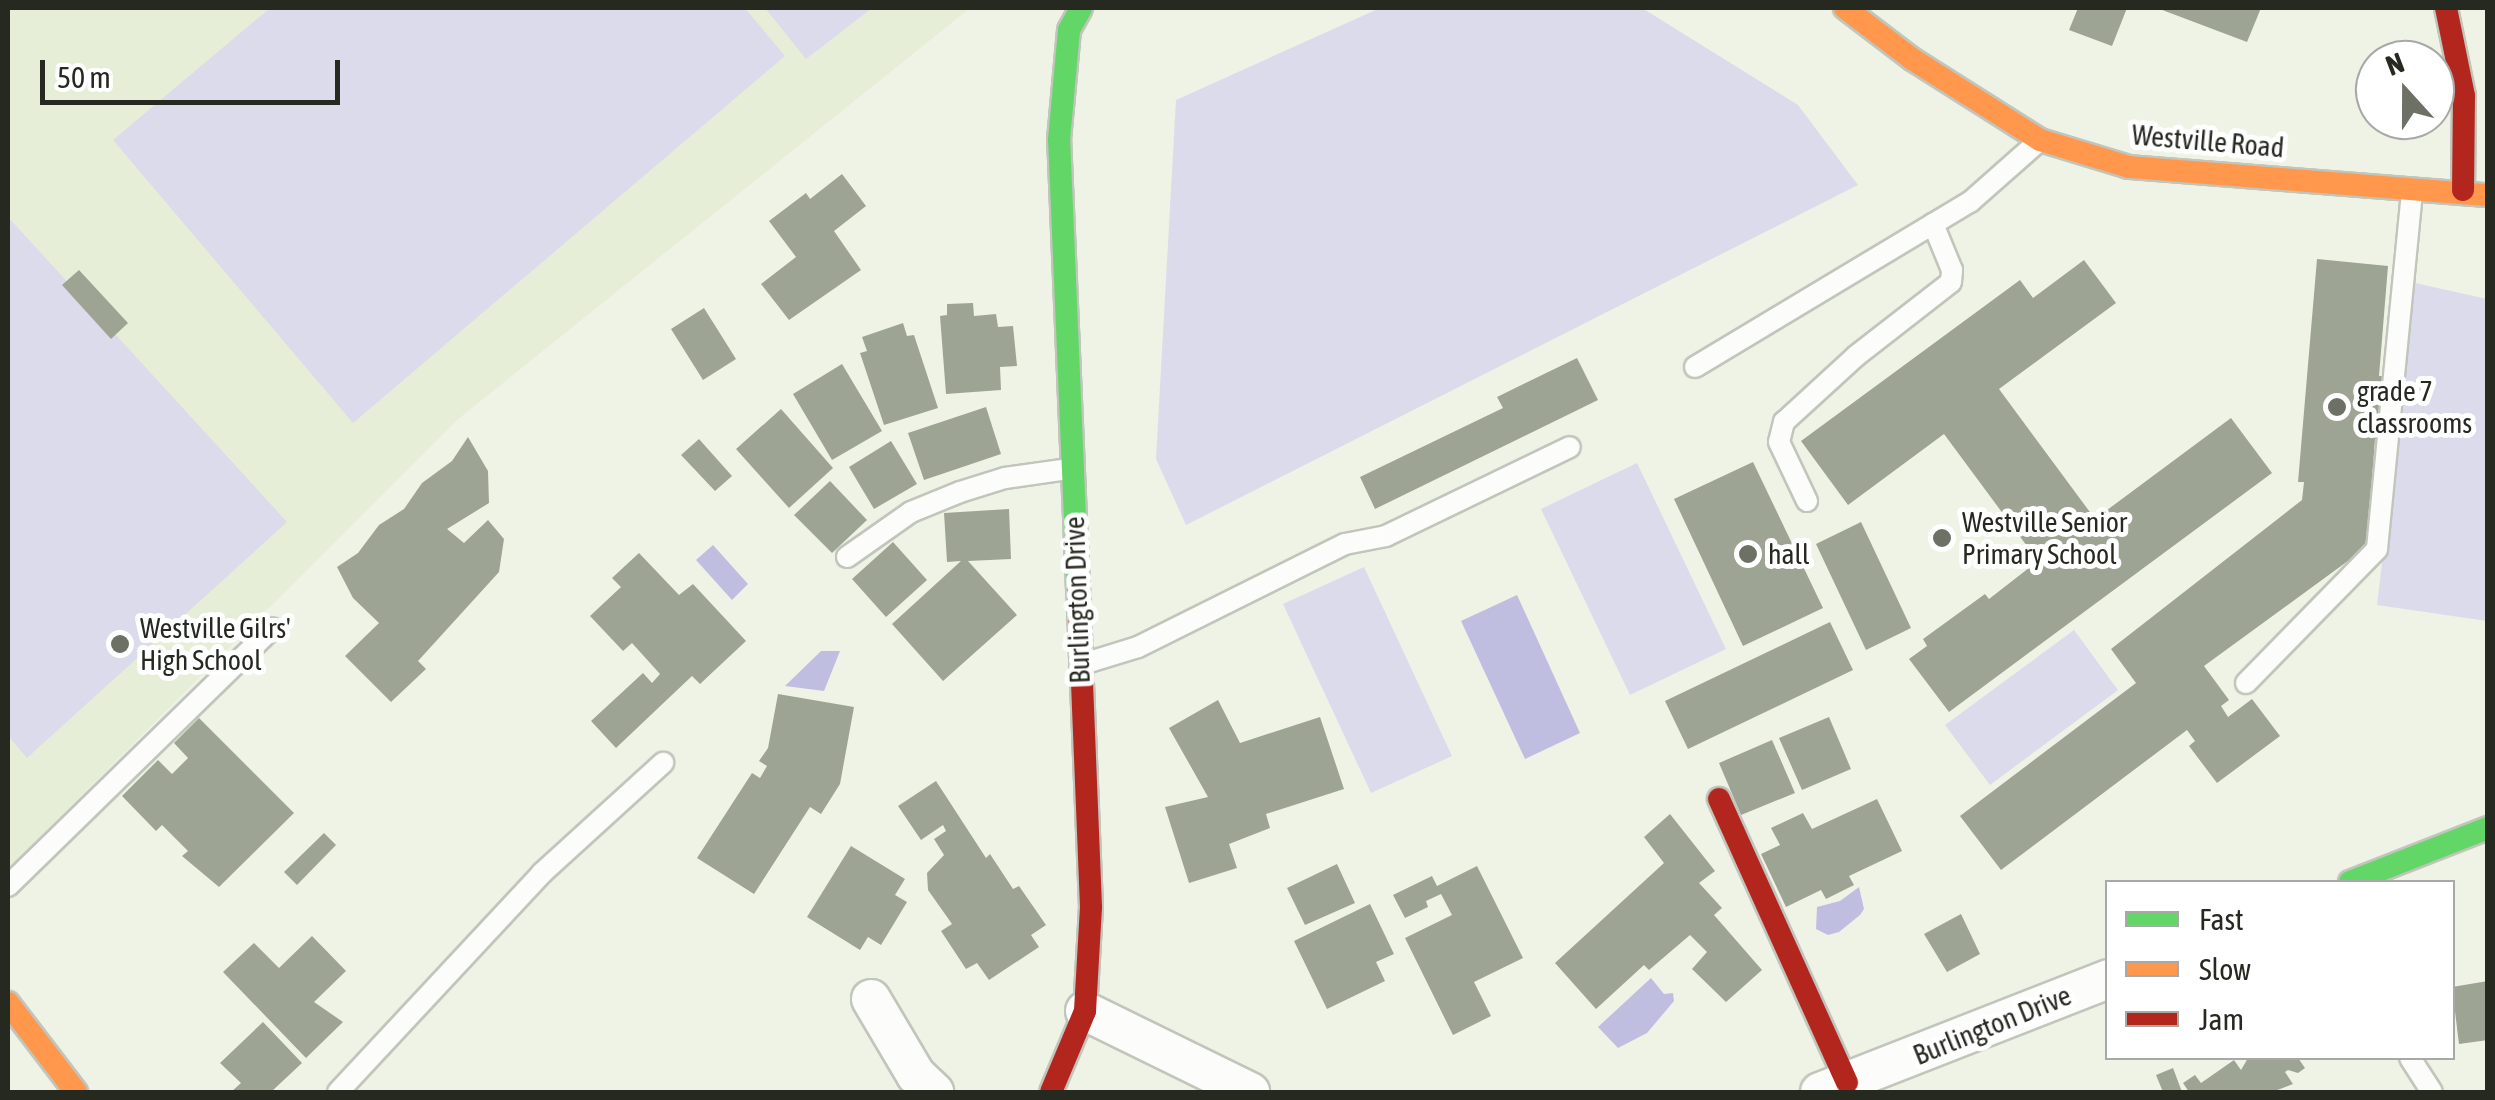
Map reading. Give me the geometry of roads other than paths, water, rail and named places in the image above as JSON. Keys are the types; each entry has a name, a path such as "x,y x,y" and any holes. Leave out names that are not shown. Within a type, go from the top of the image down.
{"street":[{"name":"Burlington Drive","path":"1081,8 1069,30 1059,140 1091,907 1085,1011"},
{"name":"Westville Road","path":"1846,8 1912,59 2040,140 2129,167 2463,190 2488,195"},
{"path":"2446,8 2464,96 2463,190"},
{"path":"1719,799 1834,1087"},
{"path":"2355,880 2488,828"},
{"name":"Burlington Drive","path":"1834,1087 2105,980"},
{"path":"870,999 916,1075 934,1092"},
{"path":"8,1003 76,1092"},
{"path":"1050,1092 1085,1011 1250,1092"}],"lane":[{"path":"1695,367 1970,202 2040,140"},
{"path":"2246,682 2377,549 2412,188"},
{"path":"1807,502 1780,442 1784,422 1856,356 1951,282 1952,270 1933,224"},
{"path":"1079,665 1138,647 1345,544 1386,536 1570,447"},
{"path":"847,557 911,512 960,492 1006,478 1072,469"},
{"path":"8,886 272,628"},
{"path":"338,1092 542,873 664,763"},
{"path":"2411,1060 2432,1092"}],"water":[{"path":"713,545 748,584 732,600 696,560"},
{"path":"1517,595 1580,733 1525,759 1461,621"},
{"path":"821,651 840,651 824,691 785,686"},
{"path":"1859,887 1864,909 1860,915 1839,932 1828,935 1816,929 1817,907 1840,901"},
{"path":"1651,978 1664,994 1673,993 1674,1001 1647,1033 1618,1048 1598,1027"}],"place":[{"name":"grade 7 classrooms","path":"2337,407"},
{"name":"Westville Senior Primary School","path":"1942,538"},
{"name":"hall","path":"1748,554"},
{"name":"Westville Gilrs' High School","path":"120,644"}]}
